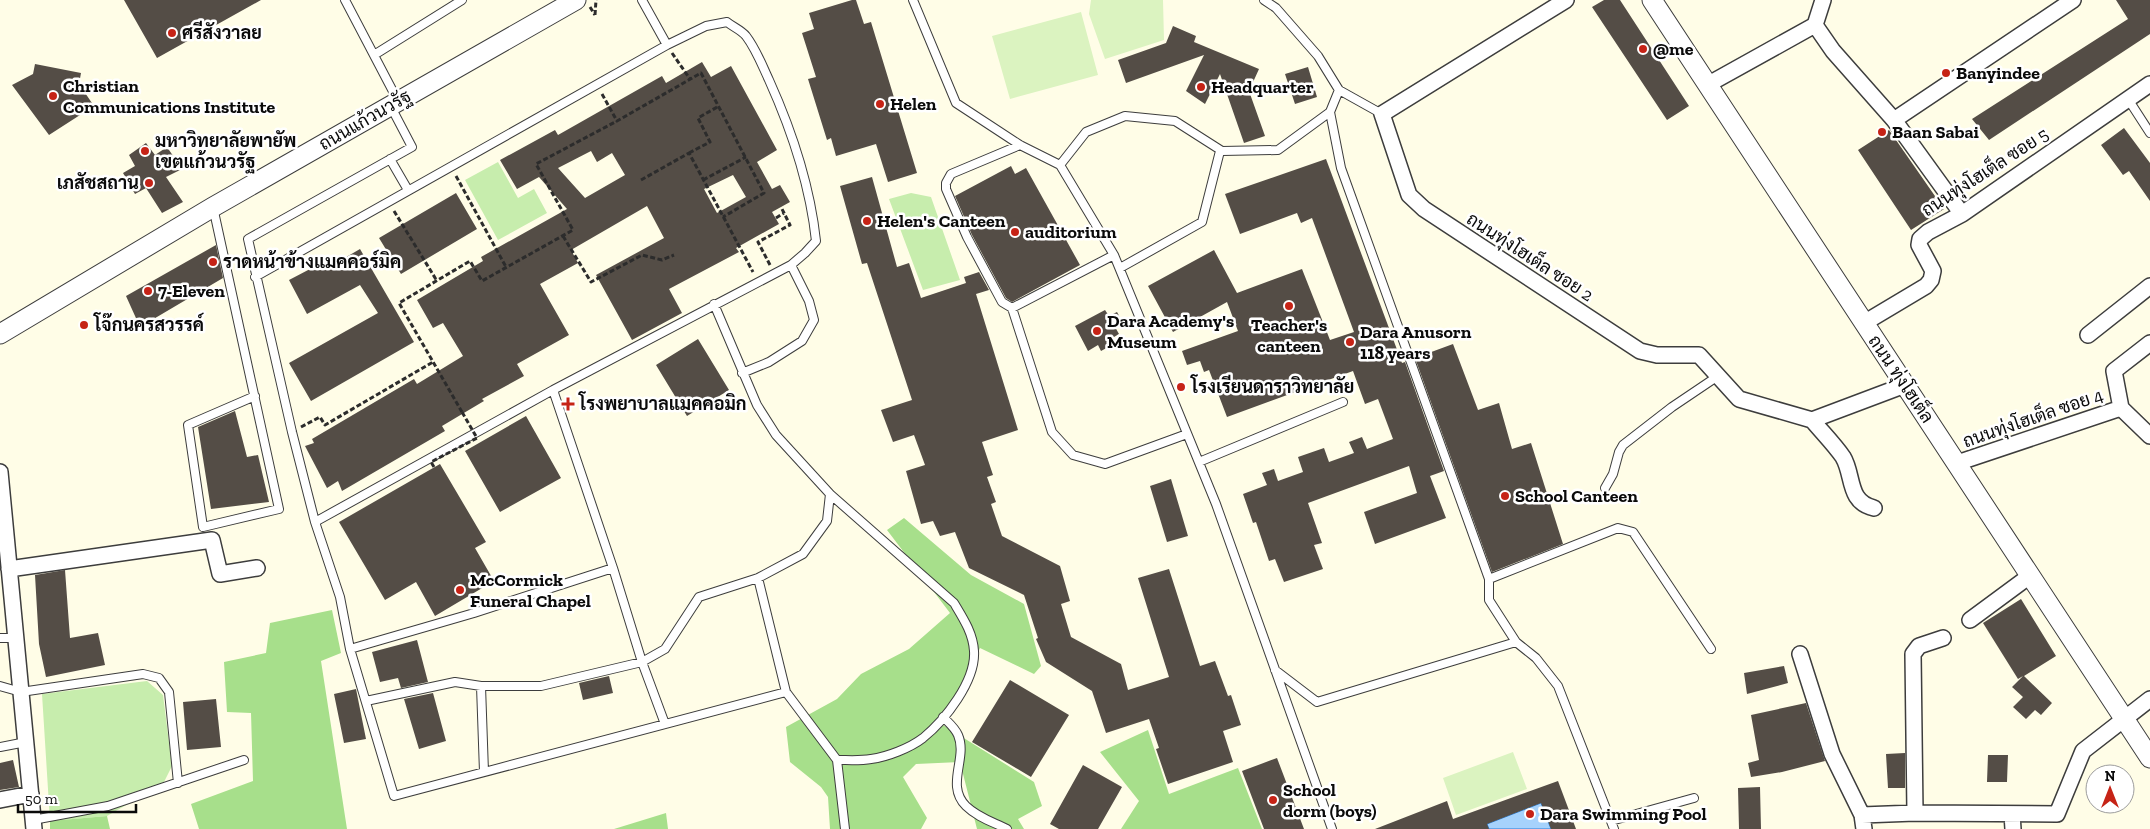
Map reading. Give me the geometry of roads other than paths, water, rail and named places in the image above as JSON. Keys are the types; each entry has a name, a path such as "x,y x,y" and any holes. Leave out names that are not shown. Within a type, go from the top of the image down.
{"street":[{"name":"ถนนแก้วนวรัฐ","path":"0,334 213,207 576,0"},
{"path":"1382,114 1566,0"},
{"name":"ถนน ทุ่งโฮเต็ล","path":"1652,0 2150,758"},
{"path":"1707,85 1815,25 1822,0"},
{"path":"1894,120 2073,0"},
{"path":"1815,25 1833,51 1894,120 1962,214"},
{"name":"ถนนทุ่งโฮเต็ล ซอย 5","path":"1864,323 1926,286 1931,280 1933,272 1919,245 1920,239 1928,232 1962,214 2150,84"},
{"name":"ถนนทุ่งโฮเต็ล ซอย 2","path":"1382,114 1409,195 1424,210 1640,351 1657,355 1699,355 1739,399 1812,420"},
{"path":"2088,335 2150,286"},
{"name":"ถนนทุ่งโฮเต็ล ซอย 4","path":"2150,343 2114,371 2121,408 2150,436"},
{"path":"1874,508 1858,498 1852,489 1843,457 1812,420 1905,385"},
{"name":"ถนนทุ่งโฮเต็ล ซอย 4","path":"1957,463 2121,408"},
{"path":"0,472 34,825"},
{"path":"9,569 212,540 220,574 257,568"},
{"path":"1970,620 2030,575"},
{"path":"1915,813 1913,654 1920,646 1943,638"},
{"path":"1800,654 1832,754 1863,822 1915,813 2012,821 2057,814 2083,751 2150,699"},
{"path":"0,800 31,794"}],"lane":[{"path":"345,0 374,55 412,146 248,239 292,432 315,522 340,597 350,649 394,796 786,692"},
{"path":"374,55 462,0"},
{"path":"642,0 667,45"},
{"path":"913,0 956,102 1020,145 1060,165 1114,254 1216,504 1332,829"},
{"path":"1264,0 1276,8 1318,56 1339,90 1382,114"},
{"path":"256,277 667,45 706,26 727,22 744,34 754,48 782,110 813,213 816,241 805,254 791,265 553,390 315,522"},
{"path":"1060,165 1086,132 1125,116 1175,121 1220,151 1278,150 1330,112 1339,90"},
{"path":"2128,99 2150,133"},
{"path":"1330,112 1341,168 1489,578 1489,600 1516,642 1536,658 1558,686 1612,825 1694,798"},
{"path":"1020,145 950,174 946,183 946,189 967,237 1002,302 1012,308 1052,432 1073,456 1105,464 1188,434"},
{"path":"1120,268 1202,222 1220,151"},
{"path":"390,159 408,190"},
{"path":"213,207 256,396 279,509 203,527 188,425 256,396"},
{"path":"1012,308 1114,254"},
{"path":"742,373 769,362 802,341 814,320 809,301 791,265"},
{"path":"714,304 757,405 776,435 830,494 954,603 968,625 974,652 970,674 954,704 943,717 922,738 897,752 872,760 836,760"},
{"path":"1605,488 1613,474 1618,452 1623,444 1672,406 1718,376"},
{"path":"553,390 613,568 642,662 665,724"},
{"path":"1199,462 1343,402"},
{"path":"366,701 455,682 481,686 541,686 642,662 665,649 699,596 758,578 803,554 827,521 830,494"},
{"path":"1489,578 1618,528 1633,532 1711,649"},
{"path":"350,649 483,610 613,568"},
{"path":"758,578 786,692 836,760 845,829"},
{"path":"0,638 16,638"},
{"path":"1276,670 1317,702 1516,642"},
{"path":"0,686 21,692 144,674 159,678 169,692 178,783"},
{"path":"481,686 484,772"},
{"path":"943,717 960,737 957,776 958,792 961,800 973,812 1007,829"},
{"path":"0,747 26,742"},
{"path":"34,825 108,806 244,760"}],"water":[{"name":"Dara Swimming Pool","path":"1541,803 1551,829 1489,829 1487,824"}],"place":[{"name":"ศรีสังวาลย","path":"172,33"},
{"name":"@me","path":"1643,49"},
{"name":"Banyindee","path":"1946,73"},
{"name":"Headquarter","path":"1201,87"},
{"name":"Christian Communications Institute","path":"53,96"},
{"name":"Helen","path":"880,104"},
{"name":"Baan Sabai","path":"1882,132"},
{"name":"มหาวิทยาลัยพายัพ เขตแก้วนวรัฐ","path":"145,151"},
{"name":"เภสัชสถาน","path":"149,183"},
{"name":"Helen's Canteen","path":"867,221"},
{"name":"auditorium","path":"1015,232"},
{"name":"ราดหน้าข้างแมคคอร์มิค","path":"213,262"},
{"name":"7-Eleven","path":"148,291"},
{"name":"Teacher's canteen","path":"1289,306"},
{"name":"โจ๊กนครสวรรค์","path":"84,325"},
{"name":"Dara Academy's Museum","path":"1097,331"},
{"name":"Dara Anusorn 118 years","path":"1350,342"},
{"name":"โรงเรียนดาราวิทยาลัย","path":"1181,387"},
{"name":"โรงพยาบาลแมคคอมิก","path":"568,404"},
{"name":"School Canteen","path":"1505,496"},
{"name":"McCormick Funeral Chapel","path":"460,590"},
{"name":"School dorm (boys)","path":"1273,800"},
{"name":"Dara Swimming Pool","path":"1530,814"}]}
